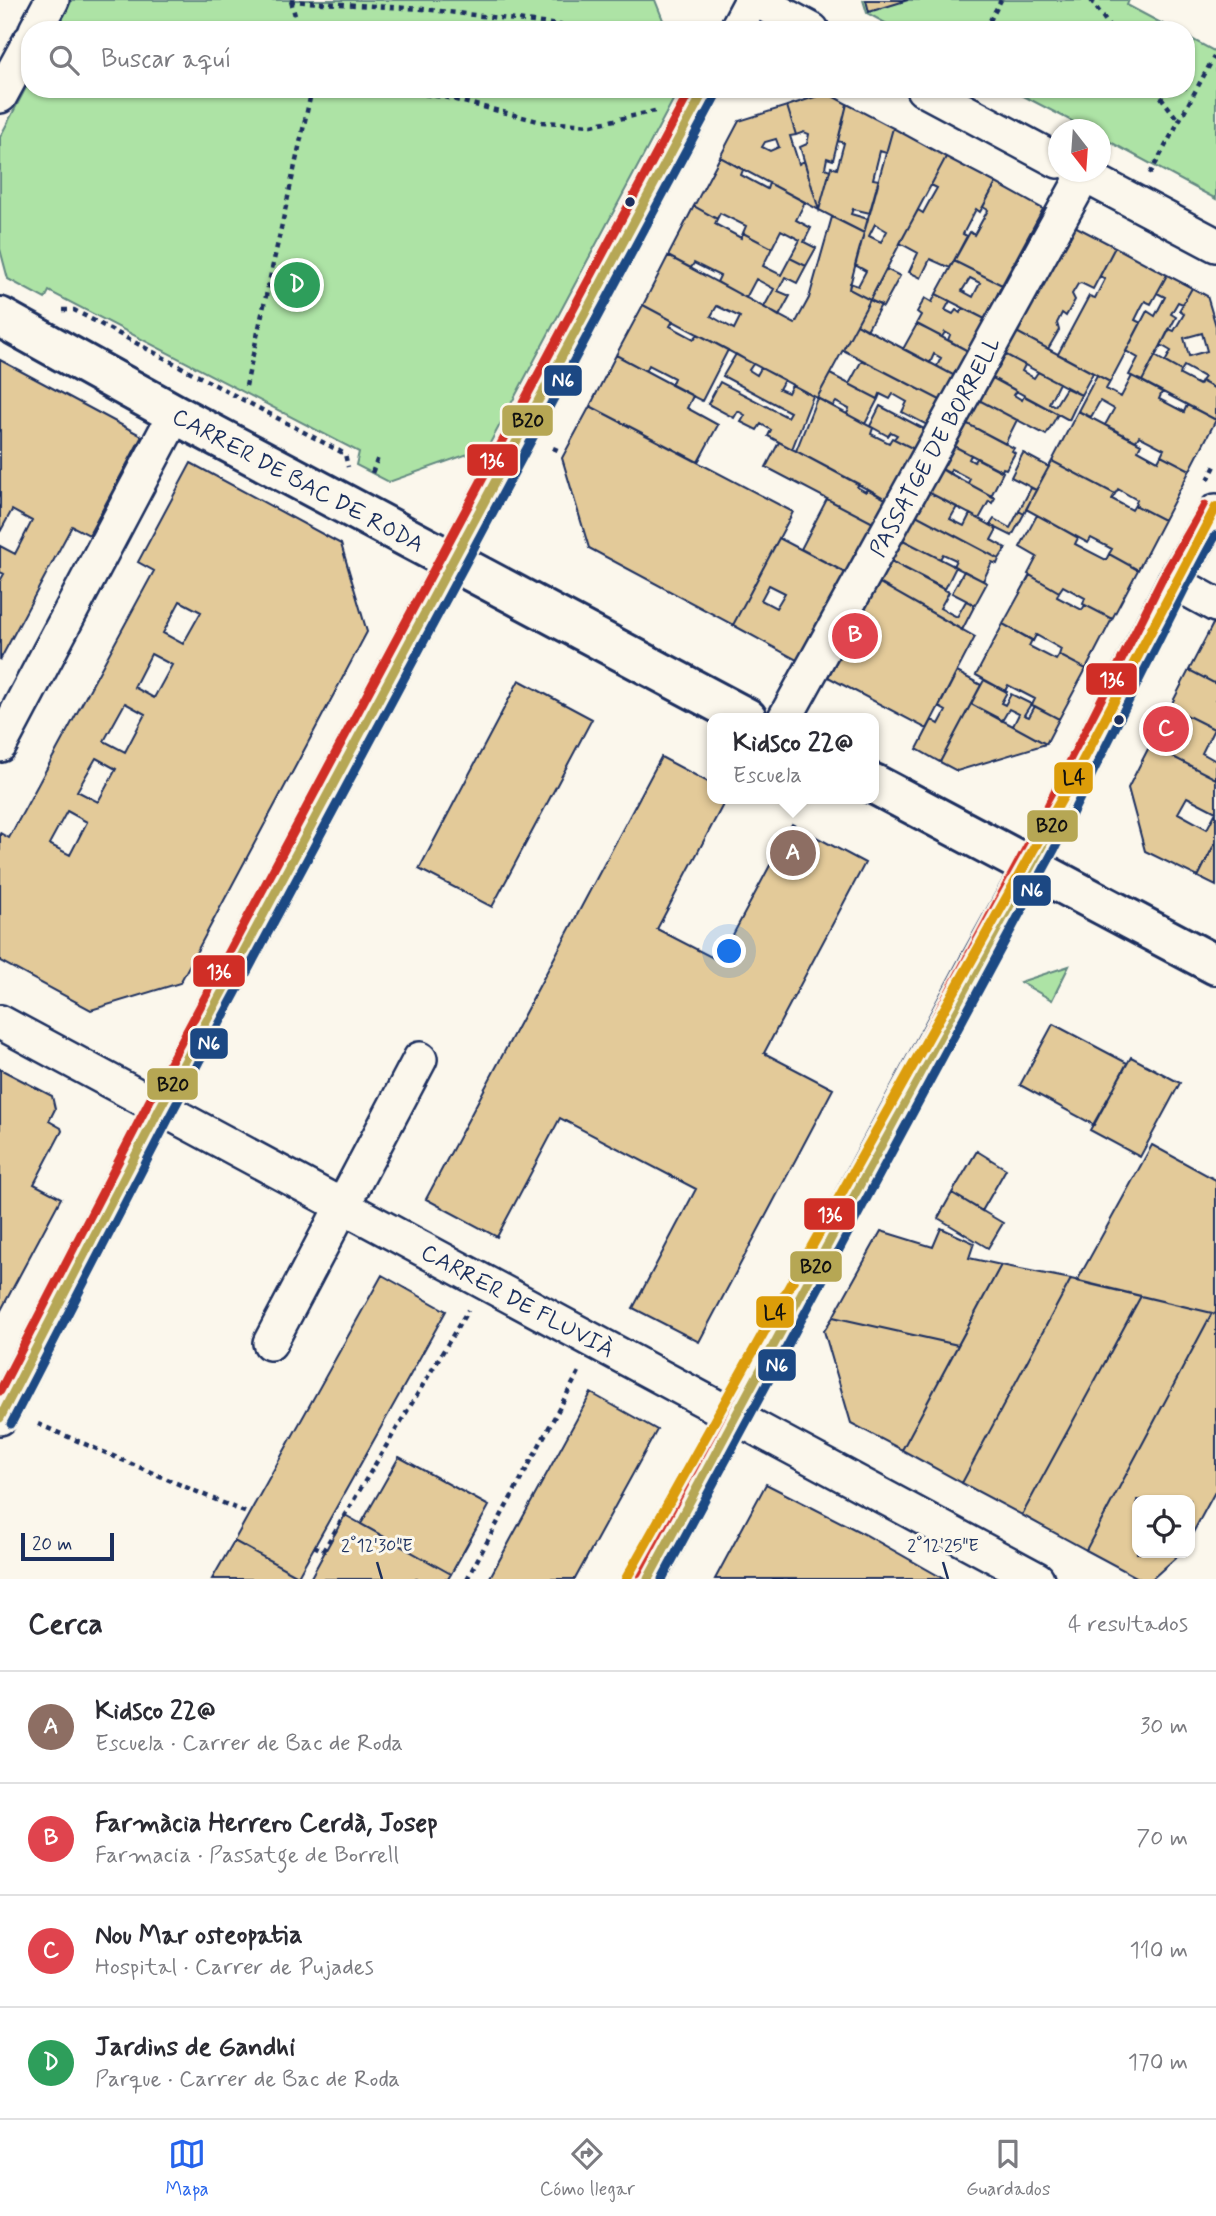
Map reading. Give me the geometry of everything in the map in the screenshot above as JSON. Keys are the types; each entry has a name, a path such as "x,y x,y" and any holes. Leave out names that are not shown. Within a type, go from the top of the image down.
{"main road":[{"name":"CARRER DE BAC DE RODA","path":"0,317 175,414 738,713"},
{"path":"879,787 1216,965"}],"street":[{"path":"41,21 52,0"},
{"path":"741,21 754,0 795,21"},
{"path":"0,96 21,58"},
{"path":"0,1418 160,1108 700,98"},
{"path":"940,98 1048,155"},
{"name":"PASSATGE DE BORRELL","path":"788,713 1067,182"},
{"path":"1098,182 1216,245"},
{"path":"0,745 175,414"},
{"path":"648,1579 1044,842 1174,582 1216,511"},
{"path":"1174,582 1216,605"},
{"name":"CARRER DE FLUVIÀ","path":"0,1022 1037,1579"},
{"path":"270,1343 420,1059"}],"path":[{"path":"297,21 291,0 423,9 525,21"},
{"path":"990,21 1001,0"},
{"path":"1091,0 1106,21"},
{"path":"1195,90 1214,57"},
{"path":"246,386 310,98"},
{"path":"448,98 542,122 592,125 655,111"},
{"path":"1162,98 1178,120"},
{"path":"1150,174 1191,98"},
{"name":"CARRER DE BAC DE RODA","path":"60,310 74,310 345,454 349,471"},
{"path":"553,448 560,451"},
{"name":"CARRER DE BAC DE RODA","path":"372,473 379,455"},
{"path":"314,1546 324,1551 468,1310"},
{"path":"467,1579 581,1369"},
{"path":"38,1424 249,1514"}],"green space":[{"path":"72,0 655,0 663,21 61,21"},
{"path":"863,0 1129,0 1127,5 1157,21 882,21 867,13"},
{"path":"1195,41 1216,52 1216,199 1111,142 1111,119 1068,119 1027,98 1195,98"},
{"path":"21,97 674,98 488,447 389,482 356,465 359,452 49,291 45,299 8,279 0,249 0,137"},
{"path":"1069,966 1052,1000 1020,982"}],"building":[{"path":"866,0 908,0 869,12"},
{"path":"812,98 836,98 847,104 833,160 827,158 825,168 830,170 819,210 800,147 807,144 809,134 804,132 796,135 787,106"},
{"path":"847,104 893,128 886,153 880,151 873,179 879,180 870,213 853,209 851,214 868,219 864,233 819,210 831,167 837,169 844,143 838,141"},
{"path":"787,106 796,135 790,136 799,164 804,161 819,210 720,157 739,121","holes":["776,139 779,147 770,151 762,147 765,142"]},
{"path":"893,128 946,157 870,300 849,289 850,283 858,286 866,271 855,265","holes":["875,224 887,231 881,242 869,236"]},
{"path":"720,157 743,170 741,175 767,189 769,183 805,202 796,220 811,228 804,242 816,248 806,266 790,258 800,240 781,230 772,248 743,233 746,226 720,213 717,219 694,206"},
{"path":"946,157 996,183 980,212 976,209 963,234 967,236 950,268 930,259 921,278 909,272 918,253 900,243 918,210 923,213 937,188 931,185"},
{"path":"996,183 1043,209 1002,285 954,261 970,232 974,235 988,210 983,207"},
{"path":"694,206 717,219 715,224 741,238 743,233 772,248 763,266 781,275 790,258 806,266 797,283 785,277 778,291 790,296 779,316 764,307 774,289 756,279 746,298 717,282 720,276 694,263 691,268 668,256"},
{"path":"832,217 864,233 849,289 870,300 817,398 643,305 668,256 795,324 809,298","holes":["717,306 740,317 734,329 711,316"]},
{"path":"1067,222 1115,247 1093,289 1078,284 1072,294 1075,300 1066,316 1062,313 1057,323 1059,330 1048,349 1011,329"},
{"path":"1115,247 1167,275 1151,304 1145,301 1142,306 1135,320 1141,323 1110,382 1058,354 1089,296 1095,298 1105,279 1100,276"},
{"path":"954,261 1002,285 985,319 936,294","holes":["970,278 980,283 973,297 962,291"]},
{"path":"886,269 900,276 883,307 870,300"},
{"path":"1167,275 1192,288 1183,304 1178,302 1171,314 1176,317 1142,381 1129,375 1138,358 1126,351 1147,311 1155,316 1165,297 1157,293"},
{"path":"1192,288 1207,296 1216,326 1216,389 1201,381 1204,377 1184,366 1181,371 1165,362 1171,351 1161,345 1169,329 1174,331 1184,314 1179,311","holes":["1202,333 1207,351 1189,356 1184,338"]},
{"path":"936,294 950,301 945,310 953,314 956,310 960,313 963,308 985,319 968,351 948,340 950,335 945,332 942,337 916,324 921,315 917,312 925,298 932,302"},
{"path":"870,300 881,305 867,330 857,324"},
{"path":"643,305 673,321 670,326 694,339 698,334 728,350 702,401 671,385 674,378 649,365 646,371 616,355"},
{"path":"857,324 955,376 942,401 843,350"},
{"path":"917,324 968,351 955,376 937,366 941,358 934,354 930,363 903,349"},
{"path":"1011,329 1093,373 1081,395 999,351"},
{"path":"999,351 1025,365 1022,371 1034,378 1038,372 1059,383 1049,403 1055,406 1066,388 1081,395 1069,420 987,375"},
{"path":"736,354 753,364 749,370 757,375 761,368 784,380 779,389 788,393 792,385 813,396 792,449 768,436 771,430 761,424 757,430 741,422 745,415 738,411 734,418 708,404 720,382 787,417 790,412 723,376"},
{"path":"616,355 693,396 687,408 718,425 698,462 590,406"},
{"path":"1155,356 1181,371 1180,375 1199,385 1201,381 1216,389 1216,420 1142,381"},
{"path":"0,360 142,436 89,535 72,526 0,660 0,581 4,574 0,572 0,546 15,554 32,521 12,510 0,532"},
{"path":"862,360 942,401 929,426 902,412 907,402 893,394 890,399 880,394 878,399 849,384"},
{"path":"830,374 878,399 865,424 847,414 849,409 836,402 833,406 817,398"},
{"path":"987,375 1017,391 1014,395 1022,400 1024,396 1058,414 1046,435 975,398"},
{"path":"1097,375 1110,382 1106,389 1121,397 1132,376 1162,392 1159,399 1184,412 1187,405 1216,420 1190,470 1161,455 1164,449 1139,436 1136,441 1105,425 1114,409 1100,401 1091,417 1078,411"},
{"path":"817,398 873,428 871,434 889,443 892,438 916,450 889,501 796,451"},
{"path":"975,398 1017,420 1005,444 962,421"},
{"path":"590,406 793,512 733,625 589,548 562,458"},
{"path":"880,406 926,430 916,450 894,439 897,435 891,432 888,436 870,426"},
{"path":"1078,411 1141,444 1138,450 1158,461 1161,455 1190,470 1164,520 1135,505 1137,500 1118,489 1115,494 1052,461"},
{"path":"962,421 1014,448 1012,451 1015,453 1006,469 1003,468 1002,471 950,444"},
{"path":"779,442 859,484 857,487 866,492 867,488 889,501 877,525 766,467"},
{"path":"950,444 971,455 969,459 974,462 976,458 1003,472 991,496 968,483 970,479 951,469 949,474 938,467"},
{"path":"1023,453 1049,467 1036,490 1011,477"},
{"path":"1052,461 1115,494 1112,499 1132,510 1135,505 1164,520 1138,570 1109,554 1112,549 1091,538 1088,543 1026,509"},
{"path":"191,463 341,544 367,632 180,983 91,1010 0,961 0,833 9,838 154,571 138,562","holes":["180,601 201,612 183,644 163,633","151,654 172,665 154,698 134,687","125,703 145,714 125,752 104,741","96,758 116,769 98,802 77,791","67,811 87,822 70,855 49,844"]},
{"path":"938,467 995,498 992,503 989,501 979,519 926,491"},
{"path":"1031,488 1036,490 1024,514 1019,511"},
{"path":"926,491 957,507 950,519 964,526 970,514 997,529 991,540 1006,548 999,559 914,514"},
{"path":"827,499 877,525 850,575 801,549"},
{"path":"1019,511 1024,514 1012,536 990,525 994,519 1010,528"},
{"path":"914,514 999,559 997,564 992,562 983,581 953,566 956,560 943,554 940,559 901,539"},
{"path":"1037,515 1078,538 1075,544 1106,560 1109,554 1138,570 1112,619 1083,604 1085,598 1063,586 1059,592 1028,574 1037,557 1020,547"},
{"path":"779,538 850,575 804,664 733,625","holes":["769,585 785,593 776,608 761,600"]},
{"path":"901,539 956,567 945,589 889,560"},
{"path":"889,560 949,592 940,608 957,617 966,601 975,605 962,630 878,582"},
{"path":"964,571 987,583 975,605 952,593"},
{"path":"1030,575 1059,592 1057,597 1082,610 1085,605 1112,619 1086,669 1059,655 1061,649 1036,635 1033,641 1003,624"},
{"path":"878,582 975,637 927,729 828,677"},
{"path":"1216,621 1216,684 1189,670"},
{"path":"1003,624 1032,640 1029,646 1056,660 1059,655 1086,669 1059,719 1032,705 1035,699 1008,685 1005,691 976,675"},
{"path":"1189,670 1216,684 1216,730 1170,707"},
{"path":"957,672 981,685 940,762 917,749 932,720 939,724 946,711 939,707"},
{"path":"519,680 592,719 492,907 419,869"},
{"path":"984,680 1007,692 1001,703 1005,705 1011,694 1031,704 1024,715 1029,717 1035,706 1059,719 1046,744 1013,726 1019,714 1009,709 1002,721 971,704"},
{"path":"971,704 1046,744 957,771 940,762"},
{"path":"1170,707 1214,729 1202,753 1216,761 1216,779 1150,745"},
{"path":"1150,745 1216,779 1216,812 1216,841 1198,877 1145,851 1128,788","holes":["1187,797 1216,812 1207,829 1178,813"]},
{"path":"661,757 707,781 707,804 723,804 657,929 719,961 792,824 865,863 764,1053 833,1089 699,1342 633,1308 696,1189 560,1118 497,1237 426,1199"},
{"path":"1216,841 1216,886 1198,877"},
{"path":"1053,1024 1127,1063 1094,1125 1020,1085"},
{"path":"1131,1057 1180,1083 1140,1157 1090,1130"},
{"path":"0,1069 52,1096 55,1109 49,1121 62,1131 34,1184 61,1198 0,1312"},
{"path":"1152,1145 1216,1180 1216,1314 1077,1281"},
{"path":"977,1151 1006,1169 982,1211 952,1193"},
{"path":"952,1193 1003,1223 988,1248 938,1218"},
{"path":"941,1228 974,1243 969,1258 1001,1265 958,1345 833,1317 881,1231 933,1247"},
{"path":"1001,1265 1071,1279 962,1483 902,1450"},
{"path":"382,1275 446,1311 298,1576 234,1541"},
{"path":"1071,1279 1141,1296 1022,1515 962,1483"},
{"path":"1141,1296 1212,1313 1086,1550 1022,1515"},
{"path":"1212,1313 1216,1314 1216,1490 1195,1529 1195,1495 1132,1495 1132,1558 1175,1558 1152,1579 1140,1579 1086,1550"},
{"path":"833,1317 958,1345 902,1450 851,1423 824,1331"},
{"path":"591,1393 657,1430 575,1579 489,1579"},
{"path":"399,1457 489,1506 451,1574 361,1524"},
{"path":"766,1484 866,1535 944,1579 715,1579"},
{"path":"345,1515 451,1574 448,1579 310,1579"},
{"path":"234,1541 298,1576 296,1579 212,1579"}],"transit line":[{"name":"136","path":"0,1391 149,1102 686,98"},
{"name":"B20","path":"0,1418 160,1108 700,98"},
{"name":"N6","path":"11,1424 171,1114 714,98"},
{"name":"136","path":"637,1573 1033,836 1163,577 1205,505"},
{"name":"L4","path":"626,1579 1079,768 1216,507"},
{"name":"B20","path":"648,1579 1044,842 1174,582 1216,511"},
{"name":"N6","path":"662,1579 1055,848 1185,588 1216,535"}],"place":[{"name":"Jardins de Gandhi","path":"297,285"},
{"name":"Farmàcia Herrero Cerdà, Josep","path":"855,636"},
{"name":"Nou Mar osteopatia","path":"1166,729"},
{"name":"Kidsco 22@","path":"793,853"}]}
